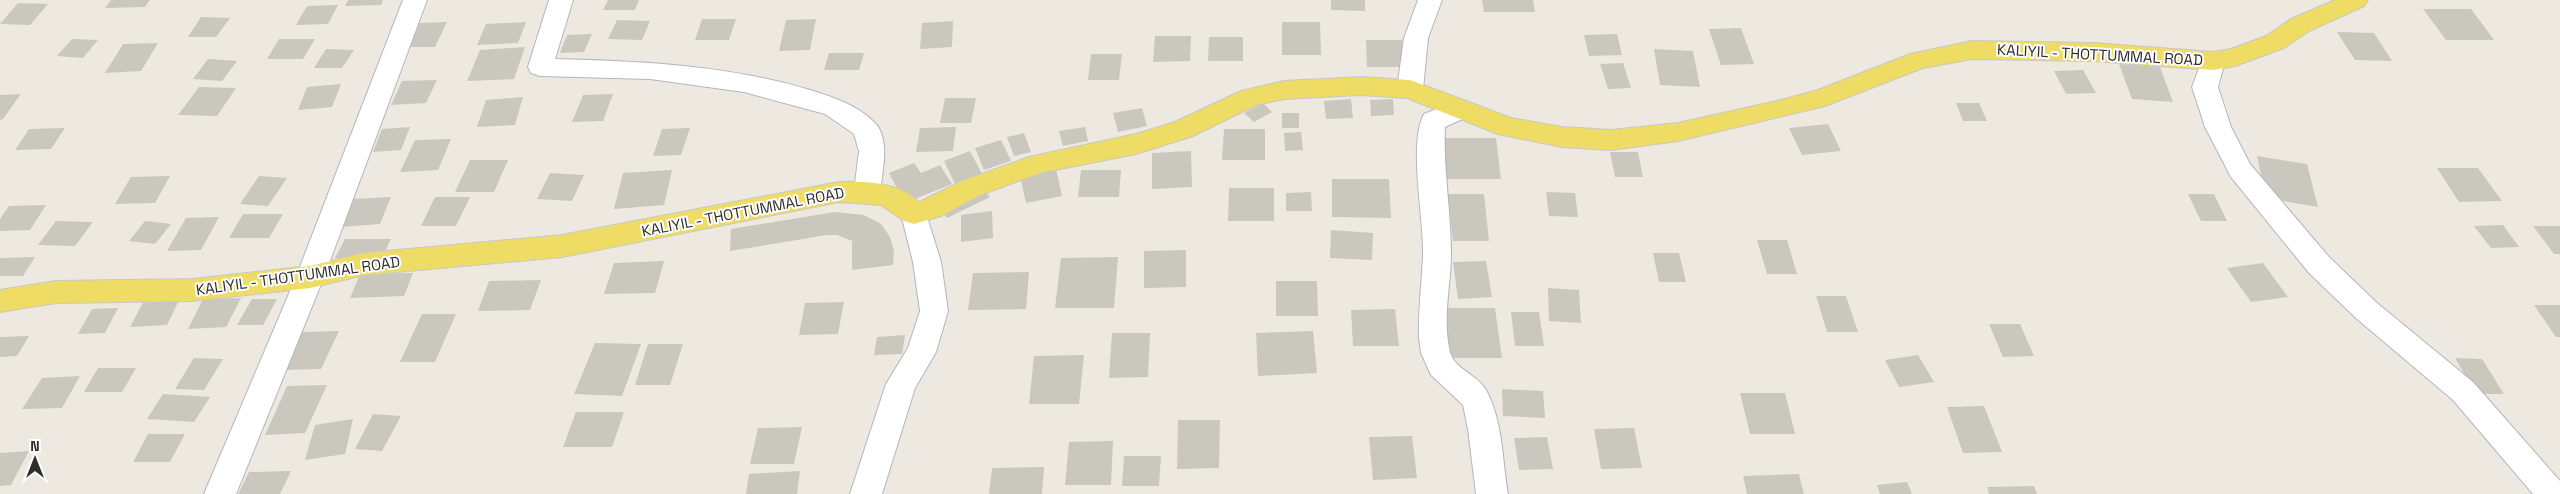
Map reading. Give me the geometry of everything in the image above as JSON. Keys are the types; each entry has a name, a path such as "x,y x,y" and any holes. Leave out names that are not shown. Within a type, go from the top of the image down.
{"main road":[{"name":"KALIYIL - THOTTUMMAL ROAD","path":"0,301 56,292 192,290 310,277 364,264 562,246 839,192 867,191 885,195 900,202 914,214 932,208 971,188 1038,164 1081,157 1184,129 1250,97 1284,90 1361,86 1410,89 1507,127 1562,137 1611,140 1678,132 1777,110 1825,97 1919,60 1972,50 2018,49 2094,52 2213,61 2235,58 2275,42 2300,25 2356,0"}],"street":[{"path":"220,494 310,277 415,0"},
{"path":"562,0 540,67 650,70 744,83 834,107 866,129 872,151 867,191"},
{"path":"1410,89 1416,38 1430,0"},
{"path":"2213,61 2205,88 2218,127 2240,170 2319,265 2367,311 2463,391 2552,494"},
{"path":"1460,109 1433,120 1432,127 1431,185 1438,242 1434,288 1435,345 1441,367 1460,382 1474,397 1481,416 1492,494"},
{"path":"866,494 901,384 921,352 934,311 926,262 914,214"}],"building":[{"path":"111,0 150,0 145,7 105,8"},
{"path":"348,0 383,0 381,5 345,6"},
{"path":"608,0 639,0 635,10 603,10"},
{"path":"1331,0 1365,0 1365,11 1331,10"},
{"path":"1482,0 1533,0 1535,12 1484,12"},
{"path":"18,3 48,4 30,25 0,24"},
{"path":"338,5 328,24 296,25 307,6"},
{"path":"2423,9 2471,9 2494,40 2446,40"},
{"path":"201,17 230,18 216,37 188,37"},
{"path":"702,19 736,19 729,40 695,40"},
{"path":"816,19 810,50 779,51 786,20"},
{"path":"617,20 650,21 642,40 608,39"},
{"path":"953,21 952,47 920,49 922,23"},
{"path":"447,22 435,47 406,47 419,23"},
{"path":"526,22 518,43 477,45 486,24"},
{"path":"1282,22 1320,22 1321,55 1282,55"},
{"path":"1741,28 1754,64 1721,65 1709,29"},
{"path":"2337,32 2374,33 2392,61 2355,60"},
{"path":"592,34 584,52 560,53 567,35"},
{"path":"1617,34 1622,55 1589,56 1584,35"},
{"path":"1155,36 1191,36 1190,61 1153,62"},
{"path":"1209,37 1243,37 1243,61 1208,61"},
{"path":"72,39 98,40 83,58 57,56"},
{"path":"279,39 315,39 303,59 267,59"},
{"path":"1366,40 1402,40 1404,67 1367,67"},
{"path":"158,43 141,71 105,73 123,44"},
{"path":"525,47 514,79 467,81 480,50"},
{"path":"326,49 354,50 342,68 314,68"},
{"path":"1654,49 1693,51 1700,87 1660,85"},
{"path":"829,53 864,53 859,70 824,70"},
{"path":"1091,54 1122,54 1119,80 1088,80"},
{"path":"208,59 237,61 222,81 193,79"},
{"path":"1623,63 1631,88 1608,89 1600,64"},
{"path":"2119,64 2160,67 2173,102 2132,99"},
{"path":"2083,70 2096,93 2066,94 2054,71"},
{"path":"437,80 426,103 391,105 402,81"},
{"path":"341,84 332,107 298,110 307,87"},
{"path":"199,87 236,88 217,116 178,115"},
{"path":"21,94 3,119 0,120 0,95"},
{"path":"613,94 603,121 572,122 583,95"},
{"path":"523,97 515,125 477,127 486,100"},
{"path":"945,98 976,98 971,123 940,123"},
{"path":"1351,99 1353,118 1326,119 1324,101"},
{"path":"1393,99 1394,115 1371,116 1370,100"},
{"path":"1263,103 1272,112 1254,122 1244,113"},
{"path":"1956,103 1979,103 1987,121 1963,121"},
{"path":"1142,108 1147,126 1118,132 1113,113"},
{"path":"1282,113 1299,113 1299,128 1282,128"},
{"path":"1828,124 1841,151 1802,155 1789,128"},
{"path":"410,127 401,150 373,152 382,129"},
{"path":"956,127 953,151 916,152 920,128"},
{"path":"1085,127 1088,141 1063,146 1059,131"},
{"path":"65,128 51,149 15,150 29,129"},
{"path":"690,128 681,155 653,156 662,129"},
{"path":"1224,129 1265,129 1265,160 1222,160"},
{"path":"1301,132 1303,150 1285,151 1284,133"},
{"path":"1024,133 1031,152 1014,156 1007,137"},
{"path":"1443,138 1496,138 1501,179 1447,179"},
{"path":"451,139 438,170 400,172 415,140"},
{"path":"1001,140 1011,161 984,170 975,148"},
{"path":"970,151 982,174 955,184 944,161"},
{"path":"1191,151 1192,187 1152,189 1152,153"},
{"path":"1610,152 1638,152 1643,177 1615,177"},
{"path":"2257,156 2307,164 2318,207 2266,198"},
{"path":"470,160 508,160 494,192 455,192"},
{"path":"914,163 921,173 940,165 952,184 905,203 889,173"},
{"path":"2437,168 2478,168 2502,201 2459,202"},
{"path":"1056,169 1062,196 1026,203 1020,176"},
{"path":"672,170 664,205 614,209 623,173"},
{"path":"1081,170 1121,170 1119,197 1078,197"},
{"path":"550,173 584,175 572,201 537,199"},
{"path":"170,176 155,203 115,204 131,177"},
{"path":"259,176 287,178 268,206 240,204"},
{"path":"1332,179 1389,179 1391,218 1332,217"},
{"path":"1229,188 1274,188 1274,221 1228,221"},
{"path":"984,190 990,197 947,218 942,210"},
{"path":"1311,192 1312,211 1286,211 1286,193"},
{"path":"1546,192 1575,193 1578,217 1549,216"},
{"path":"1448,194 1484,194 1489,241 1453,241"},
{"path":"2188,194 2214,194 2227,221 2201,221"},
{"path":"391,197 380,224 341,227 352,199"},
{"path":"435,197 470,197 456,226 421,226"},
{"path":"46,205 30,230 0,231 0,219 9,206"},
{"path":"992,211 993,238 961,242 961,215"},
{"path":"835,212 864,215 881,224 890,237 894,251 893,265 852,270 852,241 837,235 730,251 731,229"},
{"path":"243,214 283,214 269,238 229,238"},
{"path":"219,217 201,250 167,251 186,218"},
{"path":"56,221 93,222 75,246 38,245"},
{"path":"145,221 171,224 155,244 129,241"},
{"path":"2503,225 2519,247 2491,248 2474,226"},
{"path":"2533,226 2560,226 2560,254 2554,254"},
{"path":"1331,230 1373,233 1372,260 1330,258"},
{"path":"345,239 391,239 382,258 335,258"},
{"path":"1757,240 1787,240 1797,274 1767,274"},
{"path":"1186,250 1186,287 1144,288 1144,251"},
{"path":"1653,253 1679,253 1686,282 1659,282"},
{"path":"35,257 23,276 0,276 0,258"},
{"path":"1118,257 1114,308 1055,308 1061,258"},
{"path":"664,261 655,293 604,294 614,263"},
{"path":"1486,261 1492,297 1458,299 1453,262"},
{"path":"2263,263 2288,297 2251,302 2227,268"},
{"path":"1029,272 1026,309 968,310 973,273"},
{"path":"413,273 404,296 350,298 360,274"},
{"path":"541,280 530,310 478,311 489,281"},
{"path":"1276,281 1317,281 1318,316 1276,316"},
{"path":"1548,288 1579,290 1581,323 1549,321"},
{"path":"181,296 167,325 130,327 145,299"},
{"path":"1816,296 1846,296 1858,332 1827,332"},
{"path":"241,298 226,327 188,329 203,299"},
{"path":"252,299 277,299 263,325 237,325"},
{"path":"844,302 838,334 799,335 805,303"},
{"path":"2534,305 2560,305 2560,337 2556,337"},
{"path":"118,308 105,333 78,334 92,309"},
{"path":"1440,308 1495,308 1502,358 1446,358"},
{"path":"1395,309 1399,346 1353,346 1351,310"},
{"path":"1511,312 1539,312 1544,346 1515,346"},
{"path":"422,314 456,314 435,362 400,362"},
{"path":"1989,324 2020,324 2034,356 2003,357"},
{"path":"339,331 321,369 283,370 302,332"},
{"path":"1313,331 1317,373 1258,376 1256,333"},
{"path":"1112,333 1150,333 1148,377 1109,378"},
{"path":"905,335 902,354 874,355 877,337"},
{"path":"29,336 17,356 0,357 0,337"},
{"path":"595,343 641,344 622,396 574,394"},
{"path":"648,344 683,344 670,385 635,385"},
{"path":"1084,355 1079,404 1029,404 1034,356"},
{"path":"1918,355 1934,382 1899,387 1885,360"},
{"path":"194,358 223,359 204,390 175,389"},
{"path":"2455,358 2482,359 2504,394 2476,394"},
{"path":"98,368 136,368 122,392 84,392"},
{"path":"80,376 62,408 22,409 42,378"},
{"path":"327,385 305,433 265,435 287,386"},
{"path":"1502,389 1543,391 1545,418 1503,416"},
{"path":"1740,393 1785,393 1795,434 1750,434"},
{"path":"163,394 210,397 194,422 147,419"},
{"path":"1984,406 2002,452 1963,453 1947,407"},
{"path":"576,412 624,412 612,447 563,447"},
{"path":"373,414 401,416 382,451 355,449"},
{"path":"353,419 345,454 305,460 315,425"},
{"path":"1178,420 1220,420 1219,468 1177,469"},
{"path":"802,427 794,464 750,464 758,428"},
{"path":"1634,428 1642,468 1601,469 1594,429"},
{"path":"148,434 185,434 170,462 133,462"},
{"path":"1412,436 1417,478 1373,480 1369,437"},
{"path":"1547,437 1553,469 1519,470 1514,438"},
{"path":"1113,441 1111,485 1065,485 1069,442"},
{"path":"29,451 11,485 0,486 0,453"},
{"path":"1124,456 1161,456 1159,486 1122,486"},
{"path":"1044,467 1042,494 989,494 992,468"},
{"path":"291,471 280,494 238,494 249,472"},
{"path":"800,471 797,494 746,494 749,474"},
{"path":"1799,474 1804,494 1747,494 1743,476"},
{"path":"1907,482 1912,494 1880,494 1877,485"},
{"path":"2034,486 2037,494 1989,494 1987,487"}]}
